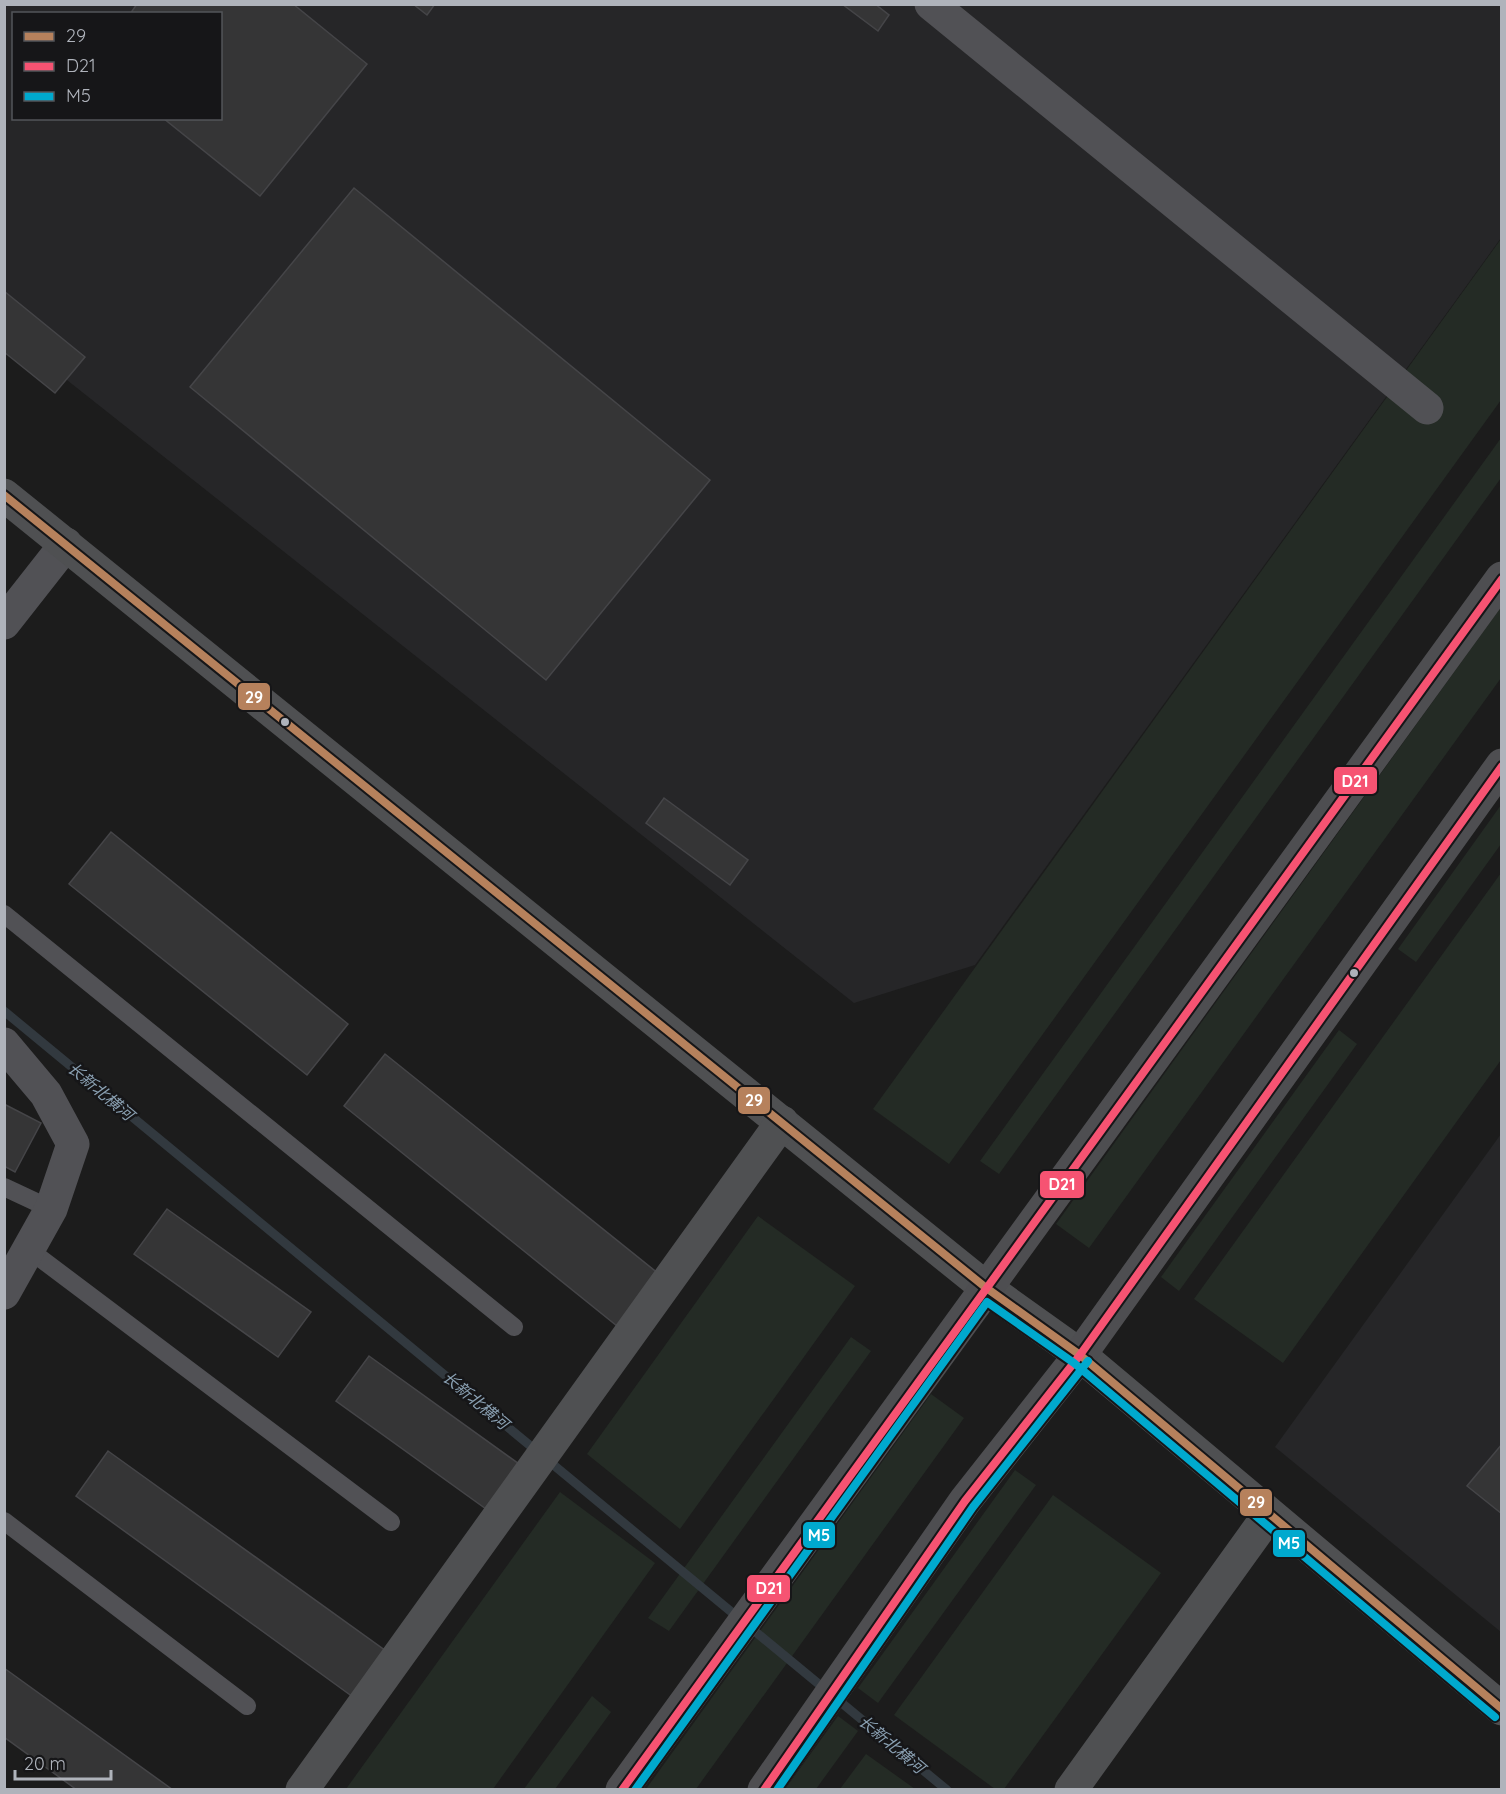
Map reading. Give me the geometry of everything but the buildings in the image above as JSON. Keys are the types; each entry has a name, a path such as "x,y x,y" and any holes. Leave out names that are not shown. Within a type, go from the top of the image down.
{"main road":[{"path":"622,1790 1502,578"},
{"path":"764,1790 965,1501 1080,1355 1502,765"}],"street":[{"path":"932,4 1427,408"},
{"path":"4,495 985,1287 1080,1355 1268,1516 1502,1709"},
{"path":"4,622 66,544"},
{"path":"4,1044 46,1094 73,1144 51,1209 4,1293"},
{"path":"302,1790 782,1122"},
{"path":"1071,1790 1268,1516"}],"lane":[{"path":"4,915 514,1328"},
{"path":"4,1187 51,1209"},
{"path":"28,1249 391,1522"},
{"path":"4,1521 247,1706"}],"shaded area":[{"path":"4,5 1501,5 1501,238 975,965 854,1003 5,331"},
{"path":"1501,239 1501,400 949,1164 873,1109"},
{"path":"1501,438 1501,478 999,1174 980,1161"},
{"path":"1501,607 1501,678 1089,1248 1056,1224"},
{"path":"1501,805 1501,844 1416,962 1398,949"},
{"path":"1501,873 1501,1060 1283,1363 1194,1299"},
{"path":"1339,1030 1357,1044 1179,1291 1161,1277"},
{"path":"1501,1134 1501,1632 1275,1447"},
{"path":"758,1216 855,1286 680,1529 587,1454"},
{"path":"851,1337 871,1351 669,1631 648,1618"},
{"path":"931,1394 964,1418 696,1789 646,1789"},
{"path":"1015,1470 1036,1485 878,1703 858,1688"},
{"path":"560,1492 655,1563 493,1789 346,1789"},
{"path":"1053,1495 1161,1573 1004,1789 995,1789 894,1715"},
{"path":"592,1696 611,1712 555,1789 524,1789"},
{"path":"838,1716 858,1731 816,1789 785,1789"},
{"path":"866,1754 915,1789 840,1789"}],"waterway":[{"name":"长新北横河","path":"4,1011 947,1790"}],"transit line":[{"name":"29","path":"4,495 985,1287 1080,1355 1502,1709"},
{"name":"D21","path":"622,1790 1502,579"},
{"name":"D21","path":"764,1790 965,1501 1080,1355 1502,766"},
{"name":"M5","path":"635,1790 987,1302 1074,1363 1495,1717"},
{"name":"M5","path":"777,1790 973,1507 1088,1361"}]}
